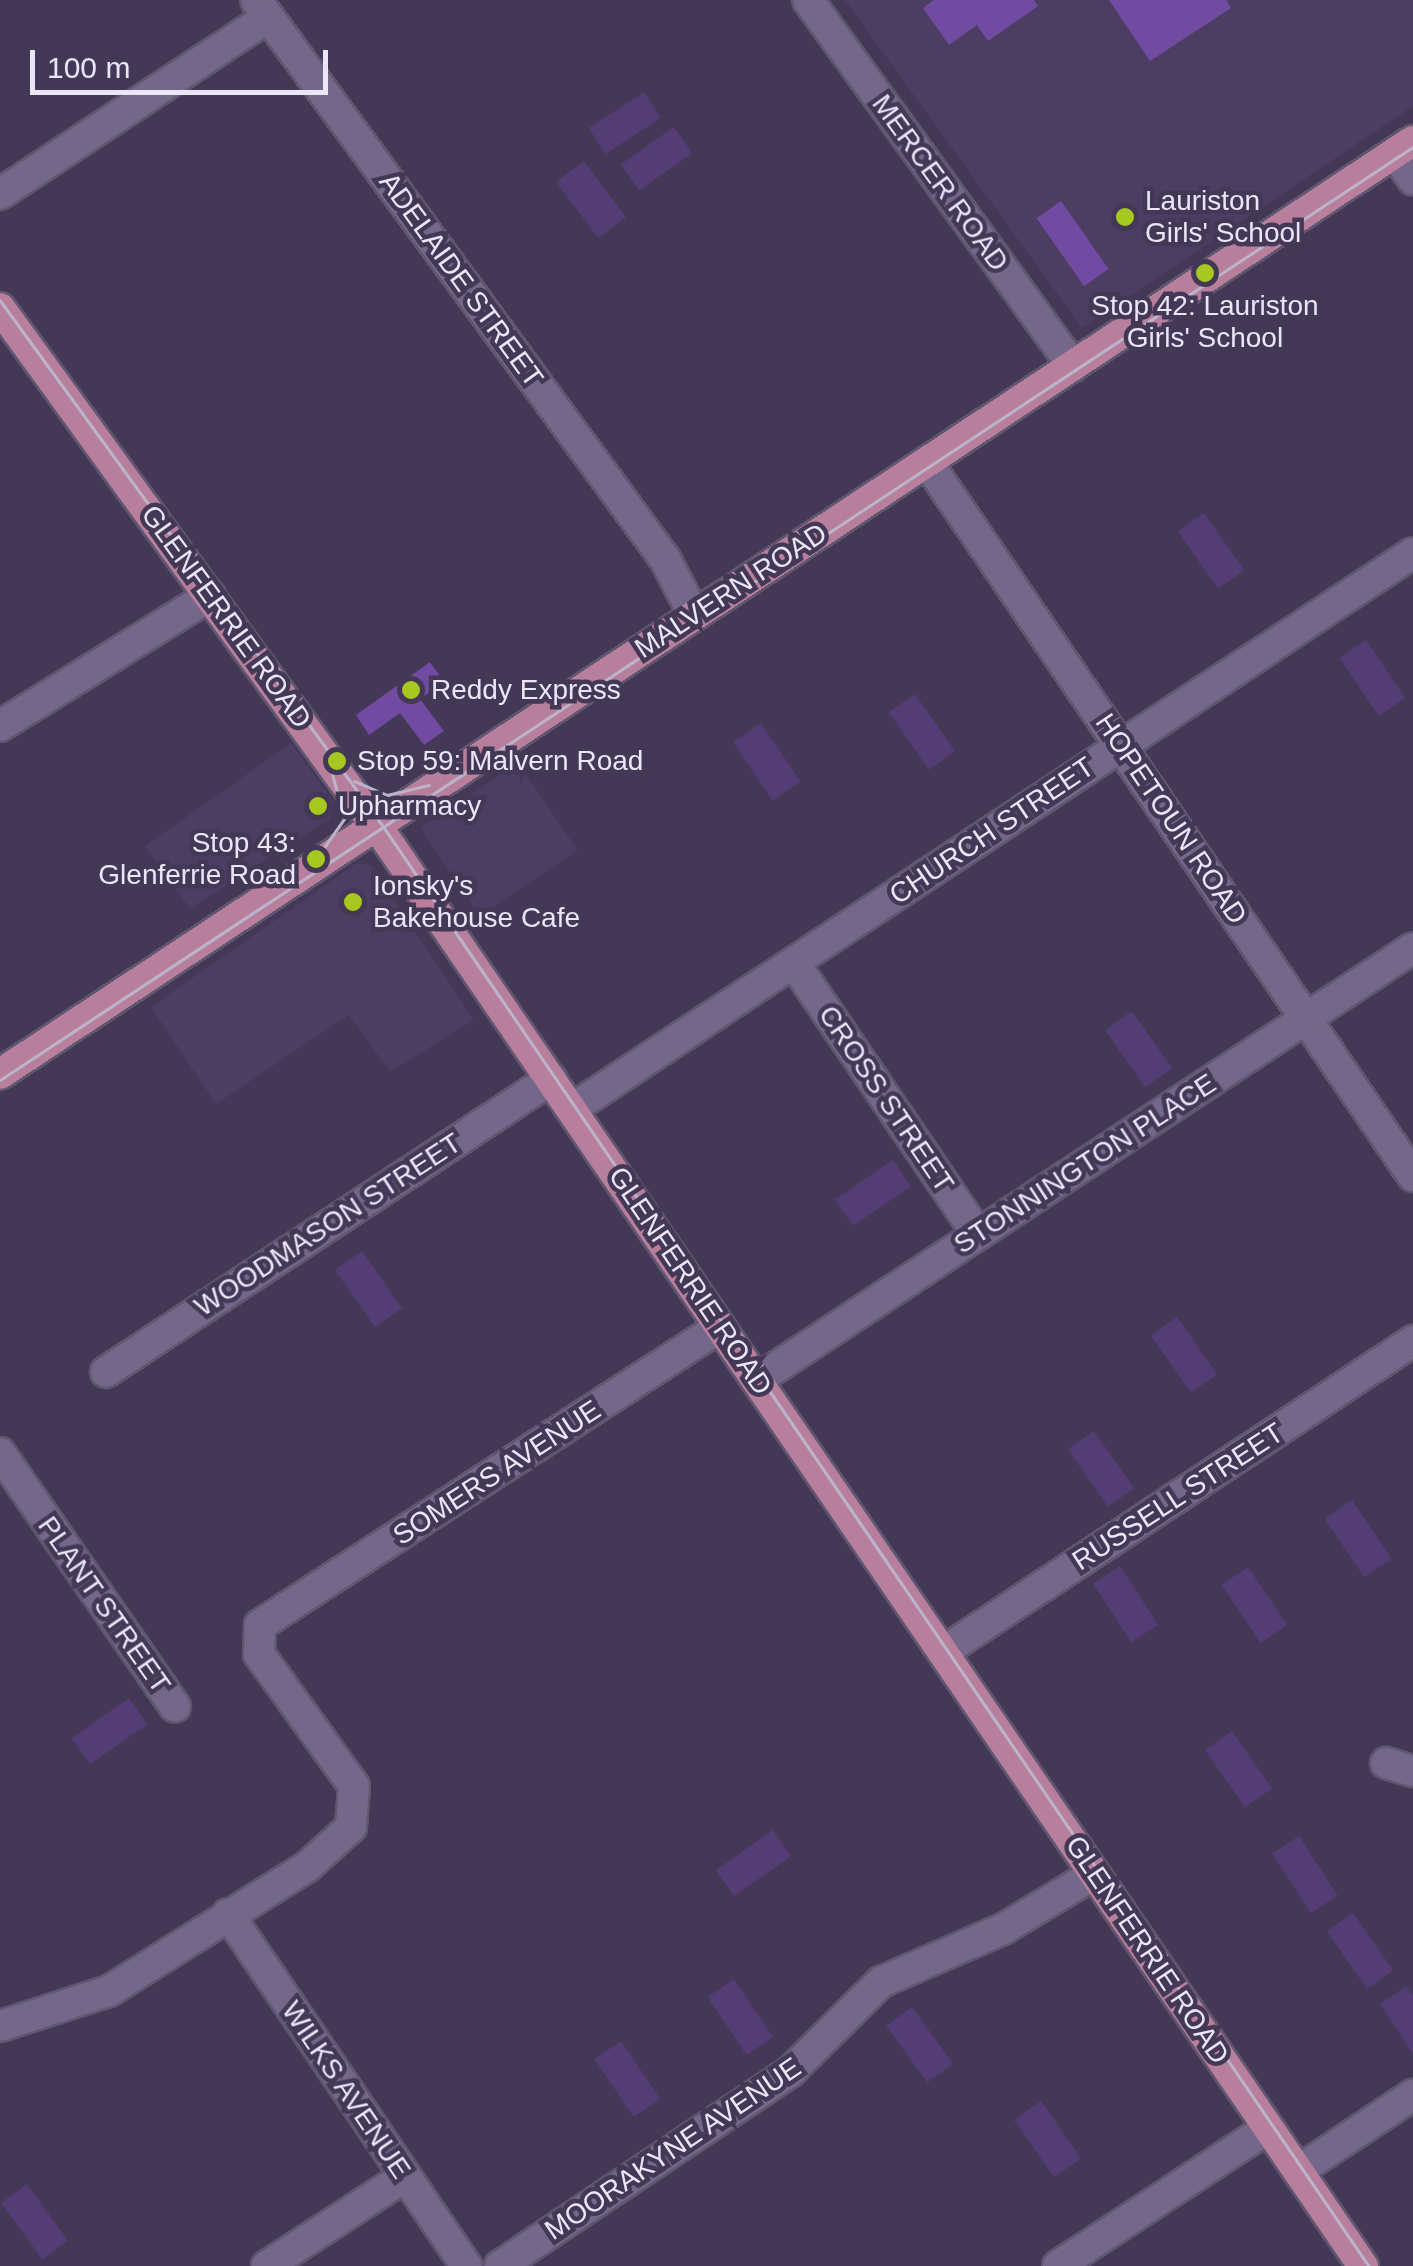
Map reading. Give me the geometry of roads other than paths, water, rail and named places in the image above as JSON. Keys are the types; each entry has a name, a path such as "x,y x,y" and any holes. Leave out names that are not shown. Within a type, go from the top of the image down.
{"main road":[{"name":"MALVERN ROAD","path":"0,1074 1404,148"},
{"name":"GLENFERRIE ROAD","path":"4,322 205,588 376,826 1363,2266"}],"street":[{"name":"MERCER ROAD","path":"808,0 1073,366"},
{"path":"0,194 262,8"},
{"name":"ADELAIDE STREET","path":"262,8 702,610"},
{"path":"1404,148 1413,180"},
{"name":"HOPETOUN ROAD","path":"927,462 1413,1176"},
{"name":"CHURCH STREET","path":"572,1109 1413,553"},
{"path":"0,726 205,588"},
{"name":"STONNINGTON PLACE","path":"757,1380 1413,948"},
{"name":"CROSS STREET","path":"794,963 978,1236"},
{"name":"WOODMASON STREET","path":"106,1372 551,1080"},
{"name":"SOMERS AVENUE","path":"0,2026 83,2004 228,1914 344,1834 357,1816 354,1786 255,1637 274,1620 720,1326"},
{"name":"RUSSELL STREET","path":"943,1652 1413,1341"},
{"name":"PLANT STREET","path":"0,1453 175,1707"},
{"name":"MOORAKYNE AVENUE","path":"500,2266 791,2071 881,1982 1005,1928 1094,1874"},
{"name":"WILKS AVENUE","path":"228,1914 466,2266"},
{"path":"1298,2171 1413,2095"},
{"path":"1058,2266 1268,2128"},
{"path":"268,2266 404,2177"}],"tram line":[{"path":"0,1080 1413,147"},
{"path":"0,300 383,826 1369,2266"},
{"path":"316,859 344,819 331,770"},
{"path":"354,781 387,795 429,785"}],"place":[{"name":"Lauriston Girls' School","path":"1125,217"},
{"name":"Stop 42: Lauriston Girls' School","path":"1205,273"},
{"name":"Reddy Express","path":"411,690"},
{"name":"Stop 59: Malvern Road","path":"337,761"},
{"name":"Upharmacy","path":"318,806"},
{"name":"Stop 43: Glenferrie Road","path":"316,859"},
{"name":"Ionsky's Bakehouse Cafe","path":"353,902"}]}
